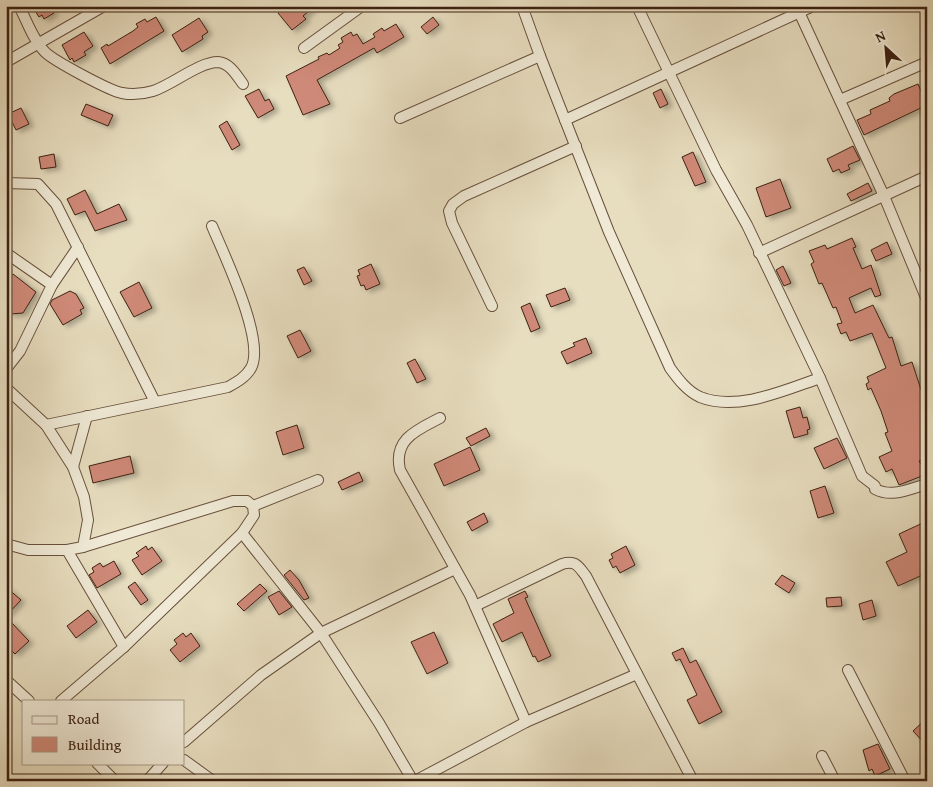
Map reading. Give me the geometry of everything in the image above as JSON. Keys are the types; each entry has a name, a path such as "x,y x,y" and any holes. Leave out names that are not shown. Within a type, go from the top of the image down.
{"street":[{"path":"19,6 38,44 56,60 110,90 136,95 152,92 176,82 208,64 220,62 227,65 243,84"},
{"path":"6,62 104,6"},
{"path":"304,48 362,6"},
{"path":"522,6 609,232 670,368 683,385 700,396 721,402 741,400 780,391 820,378"},
{"path":"637,6 716,170 747,225 820,378 862,476 875,486 875,490 884,494 894,494 927,484"},
{"path":"783,6 787,17"},
{"path":"565,120 813,6"},
{"path":"799,12 884,196 927,300"},
{"path":"400,118 540,56"},
{"path":"840,100 927,62"},
{"path":"492,306 452,223 449,211 453,204 464,196 576,146"},
{"path":"759,253 927,176"},
{"path":"6,183 38,184 56,204 155,402"},
{"path":"46,425 228,387 242,379 252,368 256,349 248,316 212,226"},
{"path":"6,369 20,350 52,285 78,247"},
{"path":"6,253 52,285"},
{"path":"6,388 46,425 73,467 84,496 88,520 83,547"},
{"path":"73,467 87,416"},
{"path":"440,418 413,432 403,443 397,457 400,470 475,606 526,722"},
{"path":"252,506 318,480"},
{"path":"6,544 28,550 67,550 83,547 233,500 247,501 252,506 254,515 242,533 124,647 62,700"},
{"path":"242,533 320,633 379,723 414,781 526,722 637,674"},
{"path":"67,550 124,647"},
{"path":"475,606 562,564 571,561 576,563 586,576 693,781"},
{"path":"185,741 261,675 320,633 454,569"},
{"path":"848,670 905,781"},
{"path":"6,680 28,700"},
{"path":"822,756 835,781"},
{"path":"185,761 213,781"},
{"path":"98,764 115,781"},
{"path":"147,781 162,764"}],"building":[{"path":"32,6 50,6 54,13 44,19 42,15 39,17"},
{"path":"286,6 315,6 303,16 306,19 292,30 278,13"},
{"path":"156,17 164,31 110,64 101,48 107,44 108,46 133,31 138,27 136,24 145,19 147,22"},
{"path":"433,17 439,25 427,34 421,27"},
{"path":"199,18 208,32 202,36 203,39 182,52 172,35"},
{"path":"396,24 404,37 377,53 374,48 317,80 330,104 303,115 286,76 319,59 318,57 327,53 329,55 340,48 338,45 343,42 341,38 351,32 353,36 357,34 363,44 375,37 373,34 382,28 384,31"},
{"path":"84,32 93,46 84,52 86,55 74,62 72,58 70,60 62,45"},
{"path":"918,84 927,105 864,135 857,120 871,114 870,110 890,101 889,98 894,94"},
{"path":"259,89 265,101 269,99 274,109 258,118 245,96"},
{"path":"661,89 668,104 660,108 653,93"},
{"path":"86,104 113,115 108,126 81,115"},
{"path":"21,108 29,124 16,130 8,114"},
{"path":"227,121 240,145 232,150 219,126"},
{"path":"853,146 860,160 848,165 850,169 841,173 839,169 833,172 827,159"},
{"path":"693,152 706,182 695,186 682,157"},
{"path":"54,154 56,167 41,169 39,157"},
{"path":"780,179 791,208 766,217 756,188"},
{"path":"868,183 872,191 851,201 847,194"},
{"path":"85,190 97,214 119,204 127,220 95,231 85,211 75,215 67,199"},
{"path":"852,238 856,247 853,248 862,269 871,265 881,295 875,297 871,288 849,298 855,313 873,305 889,338 892,337 901,366 912,362 927,408 927,458 919,461 927,474 899,485 892,469 886,472 879,457 892,451 885,433 888,432 881,411 871,388 868,390 866,384 869,382 867,377 886,368 872,333 850,341 846,332 841,334 837,324 842,323 836,307 833,308 822,283 819,284 811,264 814,262 809,251 825,245 827,249"},
{"path":"887,242 892,254 876,261 871,250"},
{"path":"371,264 380,284 366,290 364,285 361,286 357,276 360,275 358,270"},
{"path":"783,266 791,283 784,286 776,270"},
{"path":"304,267 312,281 304,285 297,270"},
{"path":"13,274 36,292 23,313 11,314 6,310 6,282"},
{"path":"139,282 152,308 134,317 120,292"},
{"path":"565,288 570,300 551,307 546,295"},
{"path":"70,291 76,294 84,308 80,310 82,314 63,325 50,304 52,300"},
{"path":"530,303 540,328 531,332 521,307"},
{"path":"300,330 311,351 298,358 287,336"},
{"path":"586,338 592,353 567,364 561,352 575,346 573,343"},
{"path":"415,359 426,379 417,383 407,363"},
{"path":"800,407 803,418 807,417 810,429 807,430 808,434 794,438 786,411"},
{"path":"297,425 304,448 283,455 276,432"},
{"path":"486,428 490,436 471,446 466,438"},
{"path":"837,438 847,458 824,469 814,448"},
{"path":"470,447 480,470 444,486 434,464"},
{"path":"130,456 134,473 93,483 89,466"},
{"path":"359,472 363,481 342,490 338,482"},
{"path":"825,486 834,513 818,518 810,491"},
{"path":"484,513 488,522 472,531 467,522"},
{"path":"927,521 927,573 898,586 886,562 907,552 899,534"},
{"path":"146,546 148,550 152,547 162,561 142,575 132,560 139,556 136,553"},
{"path":"626,546 635,565 620,573 616,566 613,568 609,560 613,558 611,554"},
{"path":"114,561 121,574 97,588 89,575 94,572 92,568 100,563 103,567"},
{"path":"290,570 299,580 309,598 304,600 284,575"},
{"path":"782,575 795,583 789,593 775,584"},
{"path":"135,582 148,600 141,605 128,587"},
{"path":"260,584 267,591 244,611 237,604"},
{"path":"6,587 21,600 6,616"},
{"path":"279,591 292,607 279,615 268,597"},
{"path":"525,591 528,597 525,598 551,656 538,662 535,656 533,657 522,632 502,642 493,624 514,613 508,599"},
{"path":"841,597 842,606 827,607 826,598"},
{"path":"872,600 876,616 863,620 859,604"},
{"path":"88,610 97,622 76,638 67,626"},
{"path":"10,621 29,641 15,654 11,650 6,654 6,624"},
{"path":"434,632 448,663 427,674 411,642"},
{"path":"183,633 186,637 191,633 200,646 180,662 170,650 177,644 174,640"},
{"path":"683,648 690,663 696,660 722,712 699,724 687,700 697,695 680,659 676,661 672,653"},
{"path":"927,718 927,746 913,731"},
{"path":"878,744 890,769 875,776 872,769 869,771 863,750"}]}
